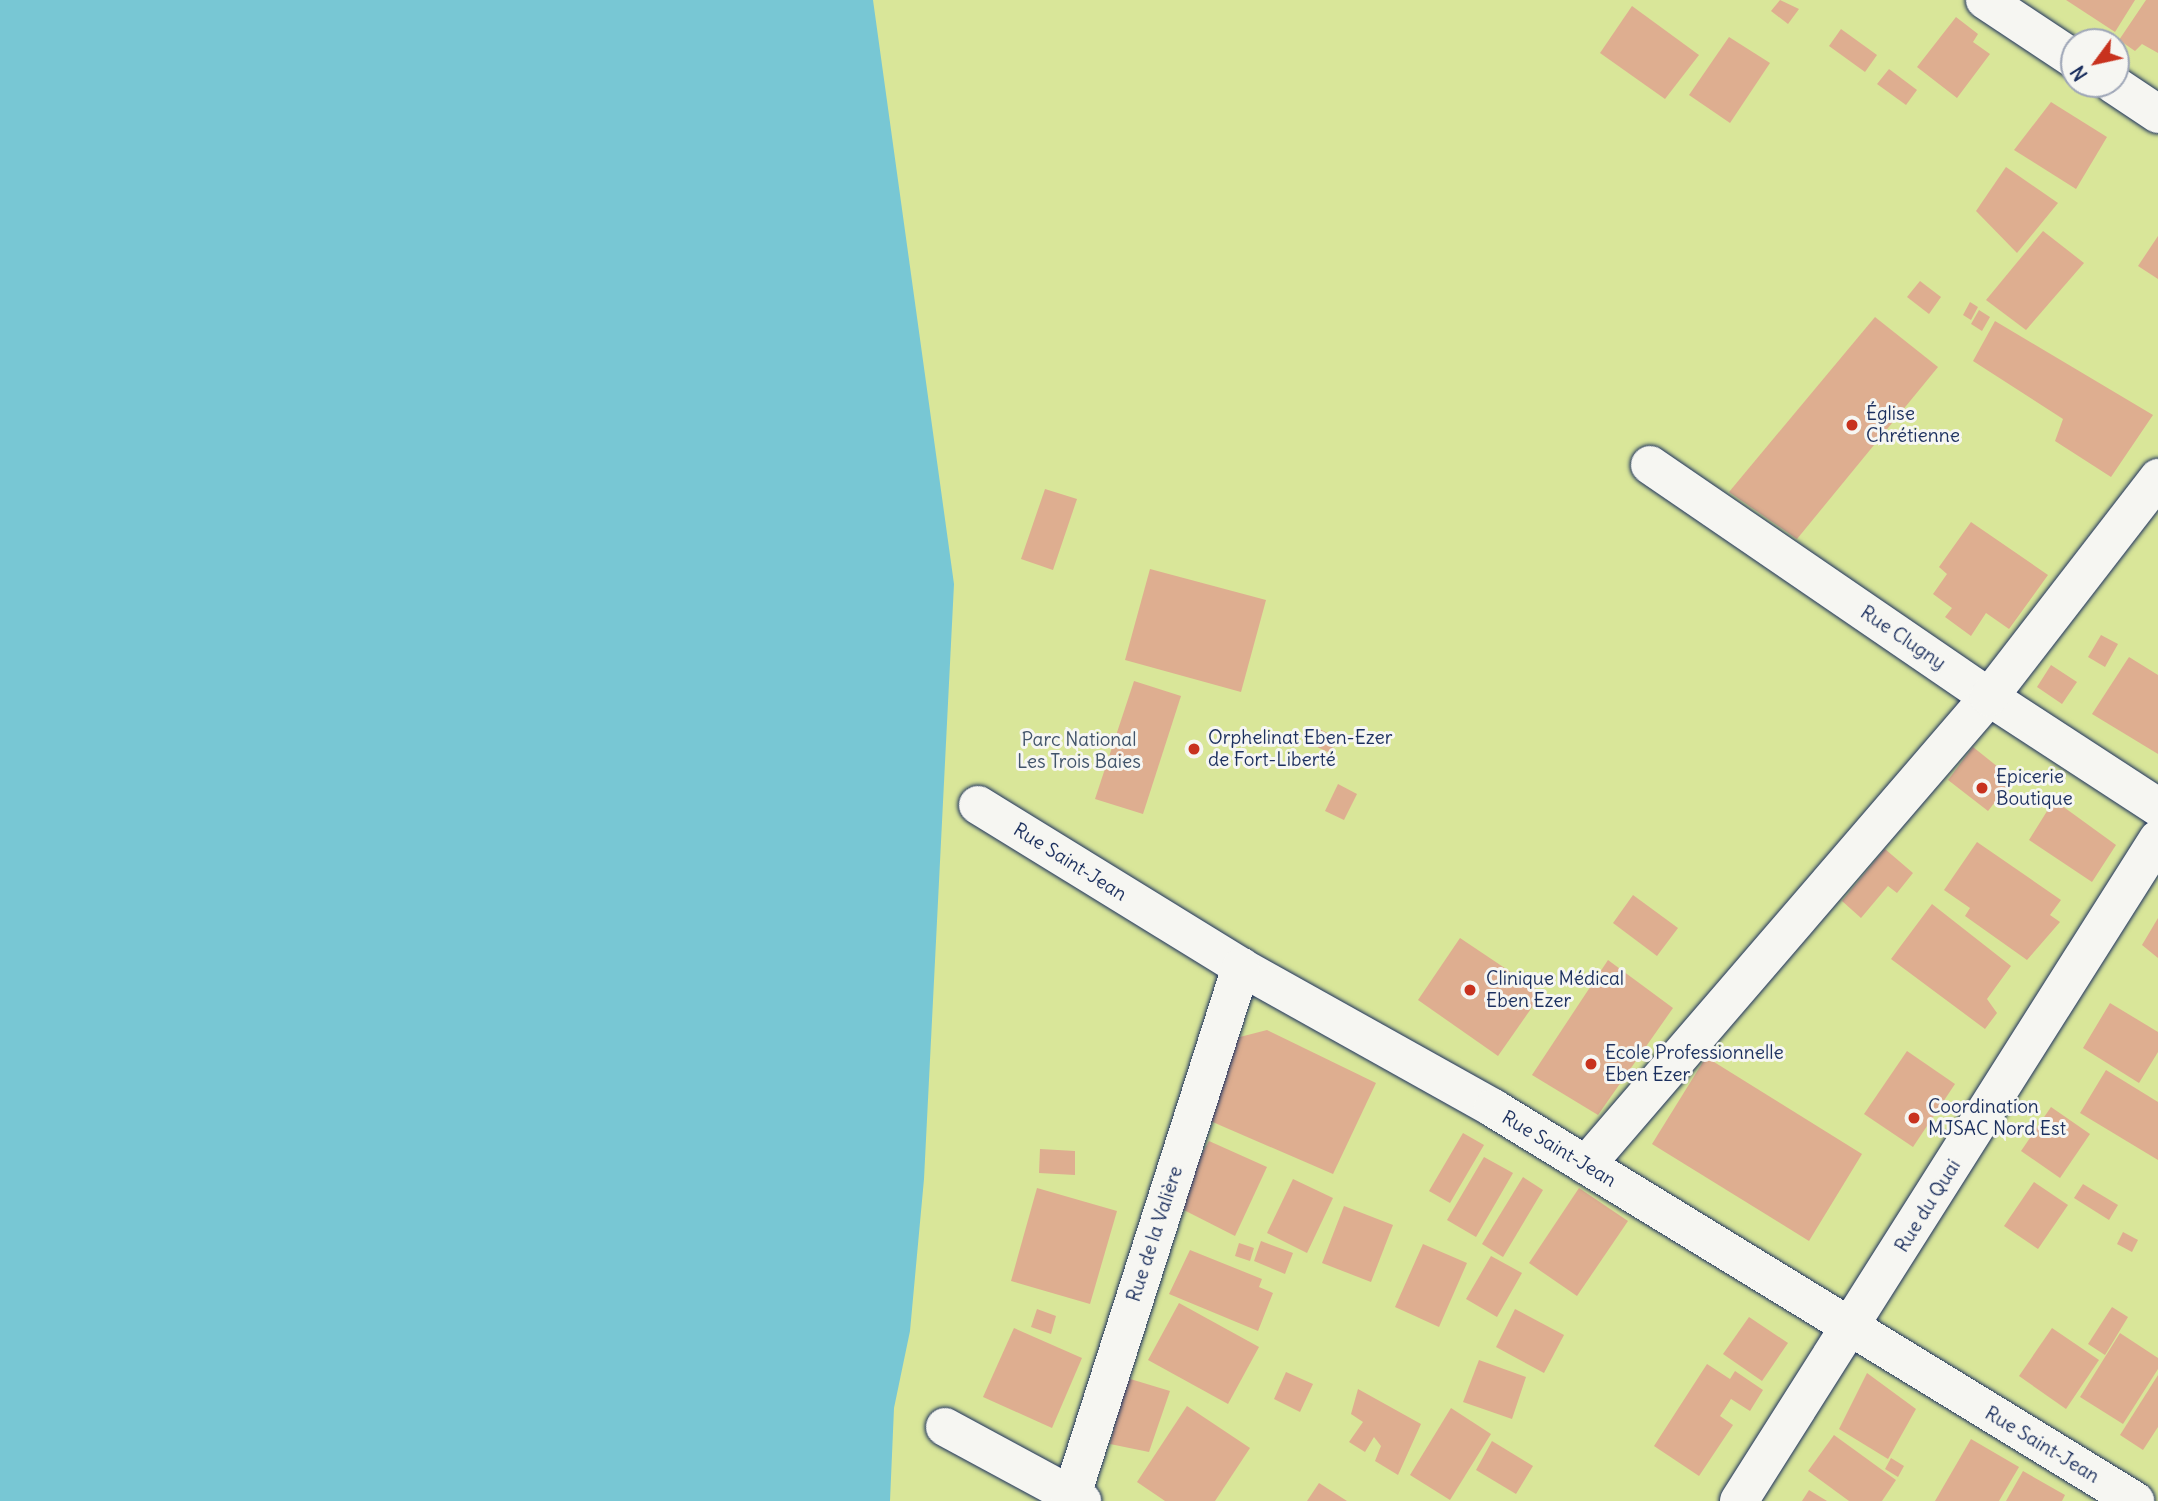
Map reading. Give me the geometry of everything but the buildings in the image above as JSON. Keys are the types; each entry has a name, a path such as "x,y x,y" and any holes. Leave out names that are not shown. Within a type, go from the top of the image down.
{"street":[{"path":"1985,0 2060,50"},
{"path":"2130,95 2158,114"},
{"name":"Rue Clugny","path":"1650,465 1989,697 2158,807"},
{"path":"1586,1165 1989,697 2158,478"},
{"name":"Rue Saint-Jean","path":"978,805 1241,967 1586,1165 2135,1501"},
{"name":"Rue du Quai","path":"1739,1501 1851,1328 2158,839"},
{"name":"Rue de la Valière","path":"1075,1498 1241,967"},
{"path":"945,1427 1075,1498"}],"green space":[{"name":"Parc National Les Trois Baies","path":"0,0 2158,0 2158,1501 0,1501"}],"water":[{"path":"0,0 873,0 954,584 924,1179 910,1331 894,1408 890,1501 0,1501"}],"place":[{"name":"Église Chrétienne","path":"1852,425"},
{"name":"Orphelinat Eben-Ezer de Fort-Liberté","path":"1194,749"},
{"name":"Epicerie Boutique","path":"1982,788"},
{"name":"Clinique Médical Eben Ezer","path":"1470,990"},
{"name":"Ecole Professionnelle Eben Ezer","path":"1591,1064"},
{"name":"Coordination MJSAC Nord Est","path":"1914,1118"}]}
